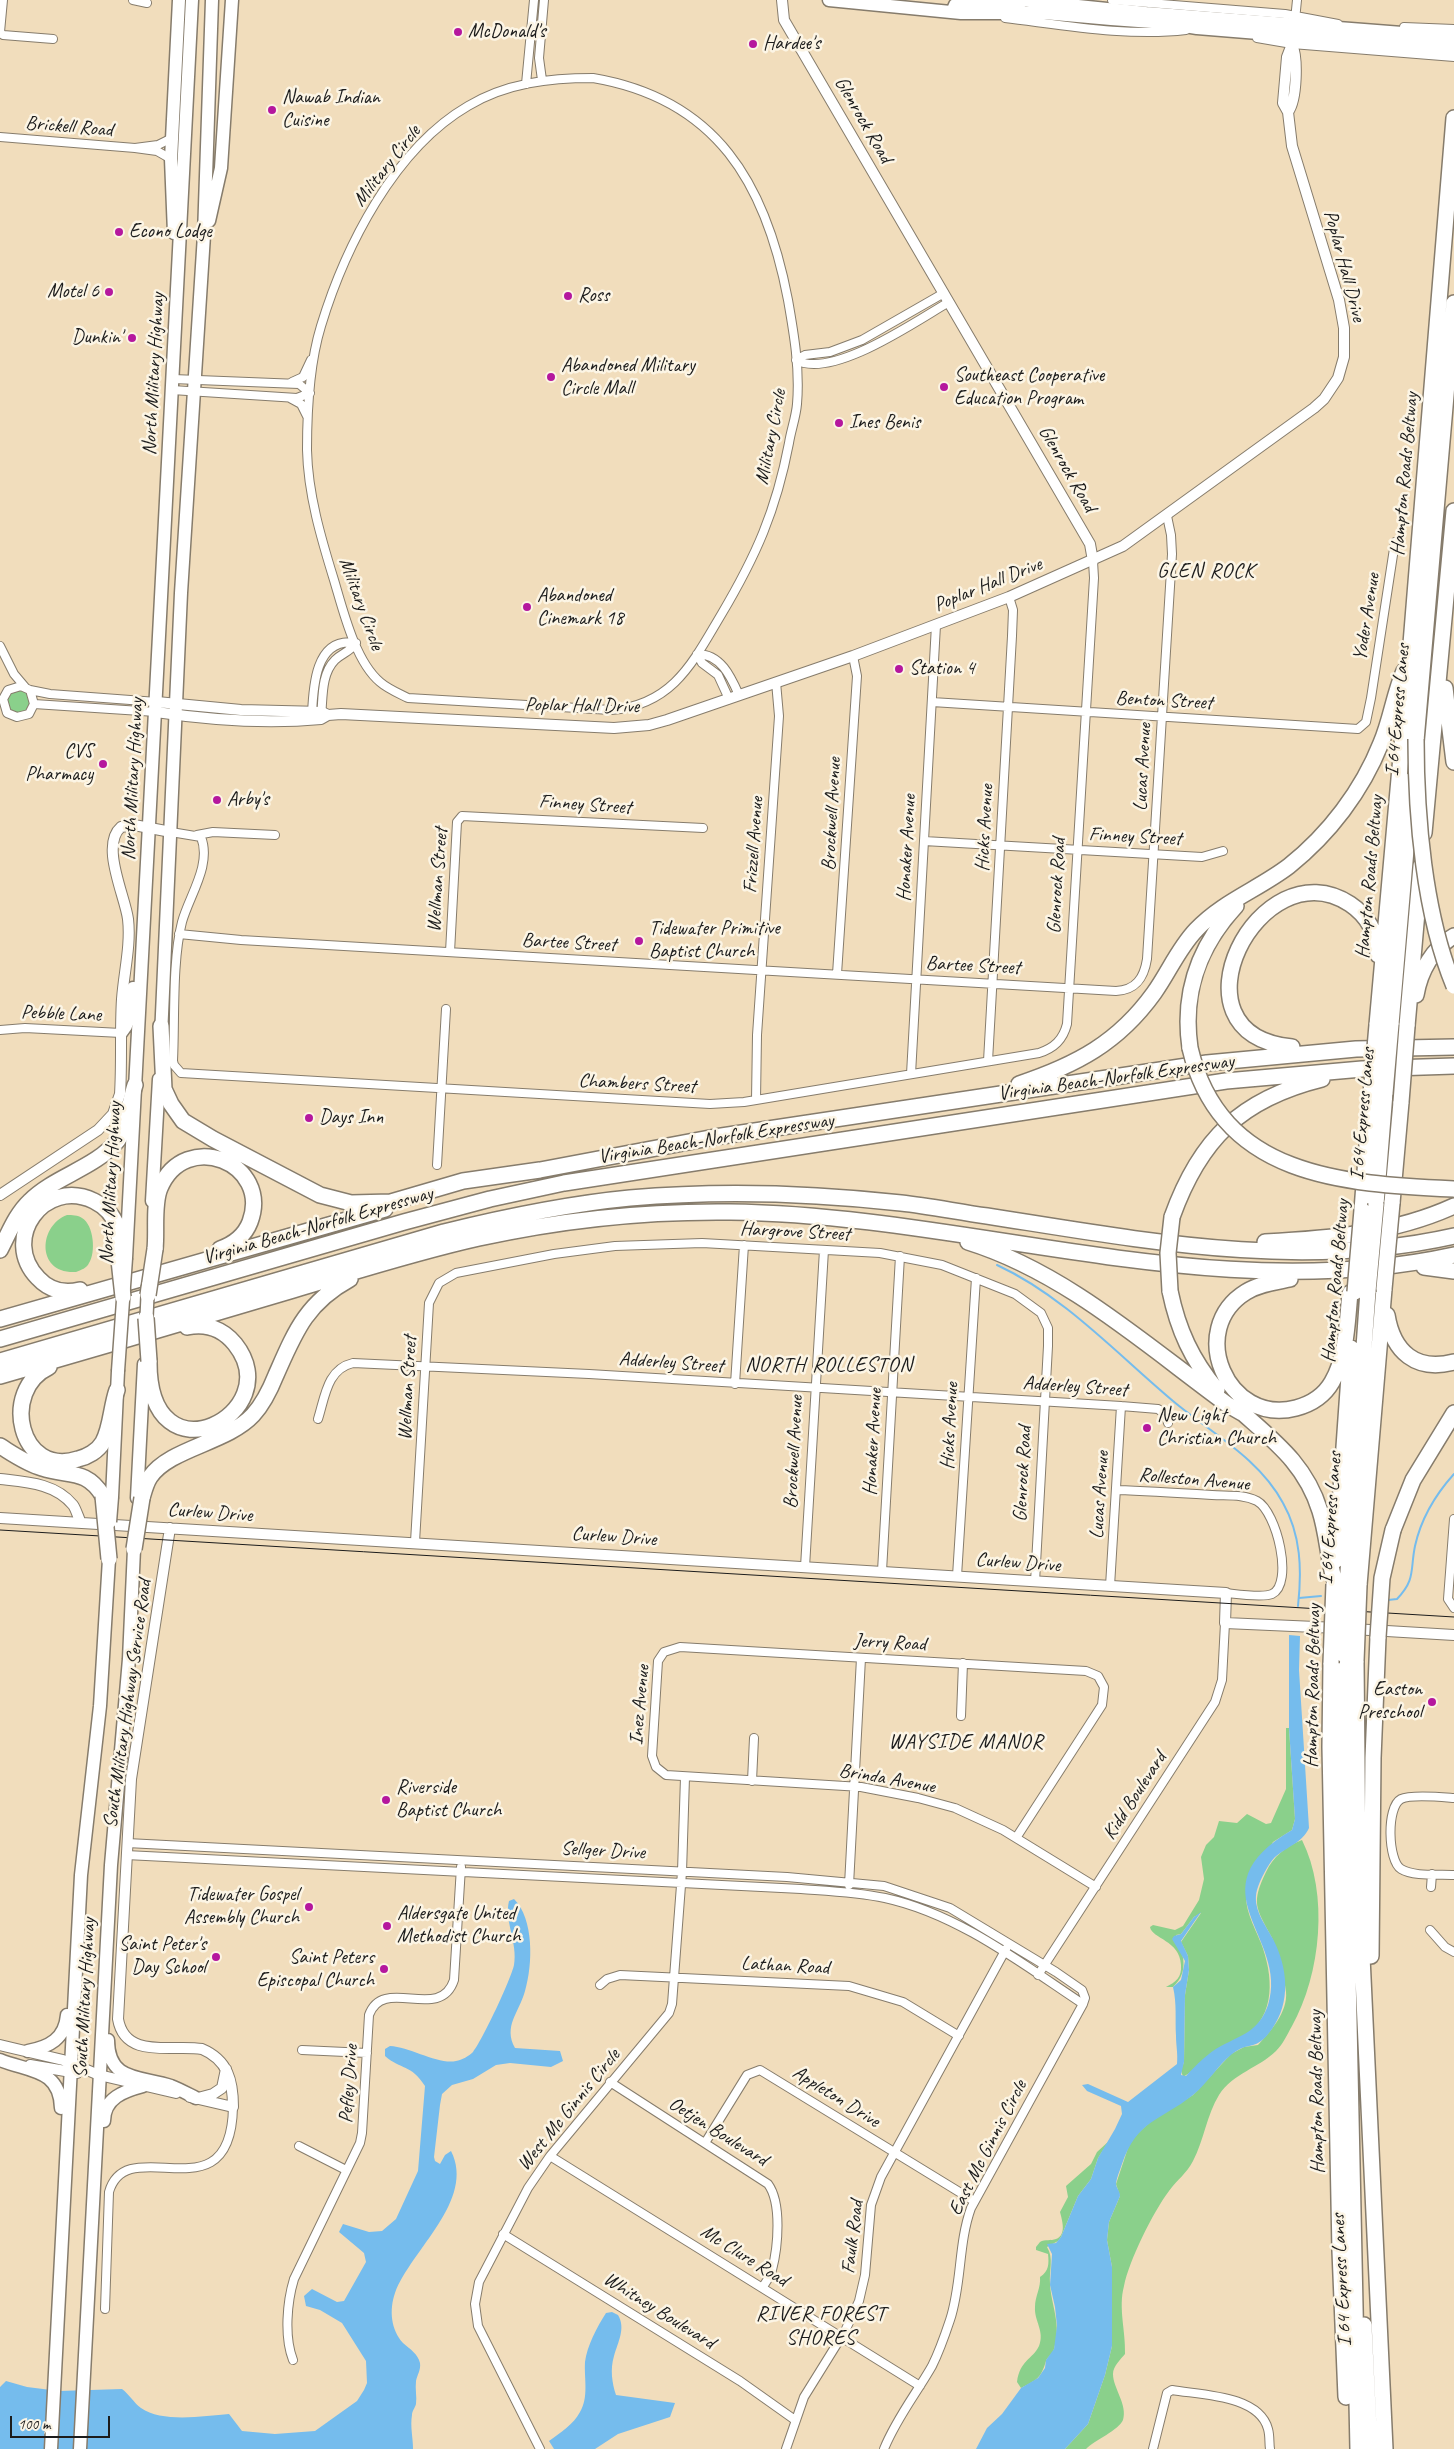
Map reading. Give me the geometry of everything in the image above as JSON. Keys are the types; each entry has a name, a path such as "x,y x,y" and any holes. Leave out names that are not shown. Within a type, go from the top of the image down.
{"highway":[{"name":"Hampton Roads Beltway","path":"1385,2449 1350,1658 1344,1584 1359,1242 1369,1207 1384,1025 1379,1002 1410,656 1454,118"},
{"name":"I 64 Express Lanes","path":"1384,1025 1404,866 1454,303"},
{"path":"1454,511 1400,1102 1386,1289 1387,1315 1390,1329 1401,1350 1414,1360 1429,1365 1454,1362"},
{"path":"1444,634 1446,705 1454,762"},
{"path":"959,1100 1053,1073 1102,1046 1140,1011 1162,980 1184,943 1195,931 1215,913 1262,884 1316,842 1337,818 1363,780 1382,742 1398,685 1410,656"},
{"path":"1416,738 1416,782 1421,840 1440,942 1454,986"},
{"path":"1262,884 1223,919 1199,958 1188,1001 1190,1048 1199,1079 1215,1108 1238,1134 1263,1153 1292,1166 1380,1183 1454,1188"},
{"path":"1379,1002 1377,948 1374,933 1360,912 1336,896 1309,893 1283,901 1256,921 1240,943 1228,975 1228,989 1235,1014 1250,1032 1265,1043 1275,1046 1356,1049 1454,1046"},
{"path":"1407,1024 1414,1010 1417,989 1429,960 1437,949 1454,936"},
{"path":"161,1026 164,1088 170,1104 183,1120 213,1139 320,1195 351,1203 377,1204 391,1202 463,1181 715,1137 1216,1062 1356,1049"},
{"name":"Virginia Beach-Norfolk Expressway","path":"0,1339 394,1224 490,1199 564,1183 1226,1080 1362,1069 1454,1066"},
{"path":"1344,1584 1308,1482 1276,1442 1217,1390 1194,1360 1181,1333 1170,1292 1168,1253 1172,1217 1182,1189 1196,1163 1225,1127 1244,1112 1282,1090 1362,1069"},
{"path":"0,1250 16,1219 30,1200 102,1155 118,1139 123,1132 127,1109 135,1085"},
{"path":"148,1295 159,1191 165,1178 178,1164 193,1158 208,1156 224,1160 244,1176 251,1189 253,1209 251,1219 243,1234 225,1247 168,1271"},
{"path":"0,1320 511,1174"},
{"name":"Virginia Beach-Norfolk Expressway","path":"0,1361 444,1232 526,1214 627,1198 712,1193 820,1196 903,1203 1218,1249 1309,1252 1403,1244 1454,1236"},
{"path":"123,1298 123,1259 120,1236 114,1219 104,1207 86,1197 69,1195 52,1199 35,1212 26,1227 24,1242 27,1261 36,1276 50,1287 65,1292 74,1291 136,1280"},
{"path":"1134,1238 1266,1242 1323,1238 1400,1225 1454,1206"},
{"name":"I 64 Express Lanes","path":"1358,1292 1369,1207"},
{"path":"0,1376 410,1256 478,1238 602,1218 734,1212 807,1214 911,1226 1205,1269 1275,1272 1422,1266 1454,1271"},
{"path":"911,1226 978,1246 1033,1269 1081,1297 1228,1405 1242,1413"},
{"path":"1378,1267 1454,1255"},
{"path":"134,1549 140,1498 150,1478 160,1466 231,1432 252,1416 267,1396 297,1328 314,1305 327,1293 350,1279 410,1256"},
{"path":"1336,1270 1262,1285 1238,1298 1221,1323 1217,1341 1218,1361 1230,1386 1247,1400 1276,1410 1303,1406 1319,1397 1331,1383 1340,1363 1358,1292"},
{"name":"Hampton Roads Beltway","path":"1348,2449 1340,2241 1330,1747 1331,1663 1386,1289"},
{"path":"130,1338 198,1325 218,1330 236,1345 244,1363 246,1381 242,1399 233,1412 218,1424 197,1429 180,1426 164,1416 154,1400 146,1362 146,1318"},
{"path":"89,1350 41,1370 26,1383 18,1396 15,1413 18,1430 23,1439 35,1452 51,1460 67,1462 84,1458 103,1443 117,1390"},
{"path":"1365,2022 1371,1988 1373,1758 1382,1578 1393,1530 1413,1480 1454,1413"},
{"path":"1393,1530 1419,1481 1454,1432"},
{"path":"0,1446 41,1468 75,1473 85,1478 107,1497 108,1564"},
{"name":"I 64 Express Lanes","path":"1350,1658 1343,1736 1349,2110 1358,2449"},
{"name":"I 64 Express Lanes","path":"1349,2110 1357,2196 1370,2449"}],"main road":[{"path":"171,0 173,88 172,215 178,270"},
{"path":"173,88 179,0"},
{"name":"North Military Highway","path":"123,1259 135,1085 140,964 156,707 192,0"},
{"name":"North Military Highway","path":"152,1250 175,710 204,235 212,0"},
{"path":"204,235 214,206 221,168 232,0"},
{"path":"231,17 236,0"},
{"path":"829,0 957,12 1054,14 1166,23 1197,28 1359,30 1454,36"},
{"path":"1020,0 1454,49"},
{"path":"957,12 955,5 968,1 1030,7 1046,4"},
{"path":"121,1033 126,1026 140,964"},
{"path":"146,1318 148,1295"},
{"path":"107,1497 123,1298"},
{"path":"140,1498 146,1362"},
{"name":"South Military Highway","path":"80,2449 111,1865 129,1659 134,1549"},
{"name":"South Military Highway","path":"51,2449 78,1923 86,1815 100,1706 108,1564"},
{"path":"28,2051 50,2045 64,2029 69,1973 78,1923"},
{"path":"104,1988 108,2053 114,2065 128,2076 172,2086 196,2098"},
{"path":"0,2059 43,2074 55,2083 61,2098 65,2157"},
{"path":"95,2193 102,2154 106,2108 122,2093 143,2086"}],"street":[{"path":"3,0 0,32 3,34 53,39"},
{"path":"133,0 147,3"},
{"path":"526,84 534,0"},
{"path":"542,80 539,58 544,0"},
{"name":"Glenrock Road","path":"782,0 784,20 1090,544 1093,561 1067,1018"},
{"path":"1112,0 1454,57"},
{"path":"1294,30 1297,0"},
{"path":"1387,32 1398,27 1454,29"},
{"name":"Poplar Hall Drive","path":"28,689 66,696 266,721 319,716 633,727 667,720 853,656 1009,597 1123,546 1314,408 1332,390 1342,368 1344,328 1339,300 1292,146 1288,112 1283,100 1287,57 1294,30"},
{"name":"Military Circle","path":"593,78 645,92 662,99 699,122 719,141 744,174 761,208 772,236 784,279 792,322 796,360 796,412 781,482 767,527 748,569 698,654 680,678 658,697 635,707 611,710 408,698 380,682 366,666 343,610 317,522 309,468 308,420 310,393 321,326 348,255 377,200 428,137 459,112 491,95 526,84 542,80 593,78"},
{"name":"Brickell Road","path":"0,137 135,148 157,151 171,158"},
{"name":"Brickell Road","path":"135,148 158,145 172,138"},
{"path":"796,360 815,365 861,352 946,297"},
{"name":"Military Circle","path":"289,384 303,377 316,349"},
{"path":"289,384 304,386 310,393 297,398 172,385 289,384"},
{"path":"286,397 301,404 308,420"},
{"name":"Lucas Avenue","path":"1147,959 1172,554 1167,516"},
{"name":"Yoder Avenue","path":"1371,698 1395,542"},
{"name":"Hicks Avenue","path":"988,1061 1013,610 1009,597"},
{"name":"Honaker Avenue","path":"911,1074 936,625"},
{"path":"319,716 328,670 336,659 350,651 356,643"},
{"path":"0,646 14,674 28,689 34,704 32,711 26,716 17,718 4,713 3,704 4,694 14,674"},
{"path":"698,654 708,656 725,668 734,697"},
{"name":"Brockwell Avenue","path":"837,974 857,676 853,656"},
{"name":"Frizzell Avenue","path":"756,1100 762,970 779,716 776,682"},
{"path":"6,689 28,689"},
{"name":"Benton Street","path":"932,702 1358,729 1366,722 1371,698"},
{"name":"Poplar Hall Drive","path":"34,704 156,707"},
{"name":"Finney Street","path":"465,815 702,828"},
{"name":"Wellman Street","path":"450,952 457,822 465,815"},
{"path":"0,1195 98,1130 113,1114 120,1094 121,1033 129,929 114,863 113,843 115,833 121,827 134,825 197,835 213,832 275,834"},
{"path":"179,934 204,855 201,837 197,835"},
{"name":"Finney Street","path":"924,840 1202,857 1223,851"},
{"name":"Bartee Street","path":"179,934 450,952 1116,991 1129,989 1142,978 1147,959"},
{"name":"Chambers Street","path":"179,934 173,1061 174,1066 181,1073 710,1104 756,1100 1047,1050 1060,1039 1065,1031 1067,1018"},
{"path":"437,1166 446,1009"},
{"name":"Pebble Lane","path":"0,1030 35,1028 121,1033"},
{"name":"Hargrove Street","path":"480,1268 554,1254 615,1246 663,1244 744,1245 900,1256 942,1265 1015,1294 1030,1302 1041,1313 1048,1328 1047,1368"},
{"path":"735,1384 744,1245"},
{"name":"Brockwell Avenue","path":"805,1567 814,1389 824,1250"},
{"name":"Honaker Avenue","path":"882,1571 900,1256"},
{"name":"Wellman Street","path":"415,1542 429,1303 434,1290 450,1275 480,1268"},
{"name":"Hicks Avenue","path":"957,1576 976,1278"},
{"name":"Adderley Street","path":"318,1419 330,1380 338,1369 345,1365 353,1364 425,1366 1121,1406 1158,1409 1166,1415 1168,1423"},
{"name":"Glenrock Road","path":"1035,1582 1047,1368"},
{"name":"Lucas Avenue","path":"1110,1586 1121,1406"},
{"path":"0,1479 43,1486 60,1493 72,1504 77,1523"},
{"name":"Rolleston Avenue","path":"1117,1490 1239,1496 1261,1504 1271,1518 1282,1548 1281,1576 1273,1593"},
{"name":"Curlew Drive","path":"0,1518 415,1542 1035,1582 1226,1593 1273,1593"},
{"path":"1454,1519 1448,1599 1454,1608"},
{"name":"South Military Highway Service Road","path":"170,1528 136,1743 126,1855 118,2019 121,2031 132,2042 144,2047 202,2049 218,2059 226,2068"},
{"path":"1226,1593 1225,1623 1454,1635"},
{"name":"Kidd Boulevard","path":"1038,1975 1215,1702 1222,1680 1225,1623"},
{"name":"Jerry Road","path":"669,1649 680,1647 963,1663 1086,1671 1098,1676 1103,1684 1105,1694 1101,1708 1016,1838"},
{"name":"Inez Avenue","path":"656,1767 652,1756 658,1661 669,1649"},
{"path":"848,1892 861,1658"},
{"path":"961,1716 963,1663"},
{"path":"752,1781 754,1738"},
{"name":"Brinda Avenue","path":"656,1767 666,1775 854,1787 890,1792 941,1804 977,1817 1016,1838 1096,1887"},
{"name":"West Mc Ginnis Circle","path":"540,2449 478,2326 476,2315 479,2282 528,2188 550,2156 669,2013 674,1995 682,1872 685,1777"},
{"path":"1454,1798 1408,1797 1399,1800 1393,1808 1391,1834 1395,1862 1408,1872 1454,1875"},
{"name":"Sellger Drive","path":"126,1855 848,1892 887,1898 939,1916 971,1932 1083,2004 1085,1998 1082,1990 967,1917 928,1899 884,1886 849,1881 127,1843"},
{"path":"180,1857 181,1846"},
{"path":"261,1850 261,1861"},
{"path":"298,1863 299,1852"},
{"path":"407,1869 408,1857"},
{"name":"Pefley Drive","path":"293,2360 289,2345 291,2289 362,2133 369,2016 379,2001 389,1998 434,2000 444,1995 452,1985 462,1860"},
{"path":"1431,1887 1432,1874"},
{"path":"1430,1930 1445,1948 1454,1952"},
{"path":"1004,1953 1009,1943"},
{"name":"Faulk Road","path":"786,2449 795,2420 813,2380 841,2336 859,2301 865,2275 871,2205 881,2177 1004,1953"},
{"name":"Lathan Road","path":"600,1985 607,1979 620,1975 813,1983 865,1989 903,2002 958,2036"},
{"name":"East Mc Ginnis Circle","path":"884,2449 932,2365 950,2320 956,2292 962,2239 974,2201 1083,2004"},
{"path":"2,2046 28,2051 70,2068"},
{"path":"302,2050 367,2053"},
{"path":"0,2059 70,2068 233,2107"},
{"path":"196,2098 213,2094 222,2088 226,2068"},
{"path":"104,2309 109,2198 114,2180 125,2170 138,2167 192,2169 208,2164 227,2145 233,2126 233,2089 226,2068"},
{"name":"Appleton Drive","path":"705,2144 747,2075 760,2070 974,2201"},
{"name":"Oetjen Boulevard","path":"610,2082 763,2179 776,2198 778,2212 773,2264 770,2276 763,2287"},
{"path":"299,2146 346,2170"},
{"name":"Mc Clure Road","path":"550,2156 920,2386"},
{"name":"Whitney Boulevard","path":"503,2234 740,2381 795,2420"},
{"path":"1153,2449 1167,2393 1172,2390 1235,2401 1249,2406 1266,2423 1269,2431 1270,2449"}],"green space":[{"path":"19,690 24,691 30,697 30,707 24,713 19,714 14,713 8,707 7,702 8,697 14,691"},
{"path":"67,1215 82,1218 89,1227 93,1239 93,1253 88,1265 76,1272 63,1271 53,1265 48,1257 46,1248 51,1228 58,1220"},
{"path":"1286,1728 1289,1728 1295,1819 1292,1830 1273,1842 1247,1888 1246,1895 1252,1923 1261,1943 1268,1968 1270,1981 1267,2006 1255,2028 1244,2037 1219,2048 1183,2077 1181,2070 1184,2062 1185,1995 1189,1970 1188,1956 1181,1942 1201,1913 1194,1917 1181,1934 1176,1935 1184,1962 1182,1975 1173,1987 1166,1987 1179,1976 1181,1965 1179,1957 1176,1950 1152,1931 1150,1927 1153,1925 1175,1930 1183,1926 1199,1900 1204,1879 1201,1857 1206,1845 1214,1837 1219,1821 1237,1823 1247,1814 1266,1824 1271,1823 1286,1789"},
{"path":"1302,1840 1311,1861 1316,1885 1318,1934 1310,1983 1302,2005 1287,2036 1276,2051 1231,2081 1219,2095 1211,2110 1193,2161 1163,2200 1136,2250 1122,2294 1125,2354 1113,2371 1115,2385 1124,2408 1121,2424 1086,2449 1065,2449 1088,2424 1105,2375 1112,2346 1112,2267 1107,2240 1109,2222 1120,2196 1116,2184 1129,2145 1134,2137 1152,2120 1193,2095 1231,2054 1244,2047 1258,2045 1281,2014 1286,1999 1285,1986 1276,1948 1259,1912 1257,1898 1261,1883 1272,1862 1285,1849"},
{"path":"1109,2141 1098,2158 1091,2179 1078,2196 1061,2237 1058,2241 1047,2247 1051,2260 1050,2284 1057,2323 1056,2340 1053,2351 1040,2375 1021,2388 1017,2382 1021,2369 1036,2351 1041,2341 1035,2303 1040,2285 1040,2277 1047,2270 1048,2254 1036,2250 1036,2247 1040,2242 1056,2239 1062,2234 1063,2227 1060,2212 1068,2197 1066,2186 1091,2164 1097,2152"}],"water":[{"path":"1289,1635 1300,1636 1299,1670 1309,1828 1299,1841 1272,1860 1257,1890 1256,1903 1263,1922 1278,1950 1284,1973 1285,1996 1278,2019 1261,2041 1232,2054 1193,2095 1142,2130 1128,2149 1116,2181 1120,2196 1109,2222 1107,2240 1112,2267 1112,2346 1105,2375 1088,2424 1065,2449 976,2449 987,2428 1002,2414 1021,2388 1038,2378 1045,2368 1046,2360 1054,2349 1057,2326 1050,2285 1052,2254 1047,2244 1056,2243 1061,2237 1078,2196 1091,2179 1098,2158 1122,2114 1121,2106 1087,2091 1082,2085 1088,2084 1128,2102 1177,2064 1173,1987 1181,1980 1185,1961 1172,1939 1174,1936 1181,1934 1194,1917 1201,1912 1181,1941 1188,1956 1189,1970 1185,1995 1184,2062 1181,2075 1186,2076 1211,2052 1249,2031 1260,2021 1268,2005 1271,1980 1267,1957 1250,1914 1245,1894 1248,1873 1263,1852 1292,1830 1295,1819 1289,1728"},
{"path":"514,1899 521,1908 525,1918 530,1942 530,1955 528,1980 511,2026 512,2040 515,2048 560,2051 563,2061 551,2067 510,2063 496,2065 473,2079 452,2085 442,2094 434,2157 435,2161 440,2164 445,2155 451,2151 456,2169 455,2188 438,2224 403,2277 395,2293 392,2306 392,2320 396,2332 403,2343 416,2354 420,2363 416,2381 416,2404 411,2419 413,2449 0,2449 0,2387 6,2381 27,2387 59,2391 122,2389 138,2406 160,2416 196,2417 229,2414 242,2431 275,2434 315,2431 357,2401 367,2383 366,2361 342,2323 320,2310 306,2306 304,2296 312,2289 337,2302 344,2301 366,2262 364,2253 339,2232 343,2224 369,2232 382,2231 396,2219 418,2171 425,2086 415,2074 385,2056 385,2049 390,2046 398,2047 449,2062 461,2060 473,2052 496,2010 514,1965 515,1957 508,1909 509,1901"},
{"path":"612,2312 618,2315 621,2325 612,2366 616,2395 675,2403 670,2417 618,2434 595,2449 554,2449 549,2441 570,2424 583,2406 585,2362 590,2343 606,2313"}],"waterway":[{"path":"997,1265 1022,1278 1067,1309 1173,1401 1248,1459 1261,1473 1283,1503 1294,1528 1300,1566 1298,1606"},
{"path":"1388,1600 1397,1599 1407,1586 1410,1580 1415,1546 1421,1526 1435,1498 1454,1474"},
{"path":"1299,1598 1321,1596"}],"tram line":[{"path":"0,1530 1454,1617"}],"place":[{"name":"McDonald's","path":"458,32"},
{"name":"Hardee's","path":"753,44"},
{"name":"Nawab Indian Cuisine","path":"272,110"},
{"name":"Econo Lodge","path":"119,232"},
{"name":"Motel 6","path":"109,292"},
{"name":"Ross","path":"568,296"},
{"name":"Dunkin'","path":"132,338"},
{"name":"Abandoned Military Circle Mall","path":"551,377"},
{"name":"Southeast Cooperative Education Program","path":"944,387"},
{"name":"Ines Benis","path":"839,423"},
{"name":"Abandoned Cinemark 18","path":"527,607"},
{"name":"Station 4","path":"899,669"},
{"name":"CVS Pharmacy","path":"103,764"},
{"name":"Arby's","path":"217,800"},
{"name":"Tidewater Primitive Baptist Church","path":"639,941"},
{"name":"Days Inn","path":"309,1118"},
{"name":"New Light Christian Church","path":"1147,1428"},
{"name":"Easton Preschool","path":"1432,1702"},
{"name":"Riverside Baptist Church","path":"386,1800"},
{"name":"Tidewater Gospel Assembly Church","path":"309,1907"},
{"name":"Aldersgate United Methodist Church","path":"387,1926"},
{"name":"Saint Peter's Day School","path":"216,1957"},
{"name":"Saint Peters Episcopal Church","path":"384,1969"}],"district":[{"name":"GLEN ROCK","path":"1206,571"},
{"name":"NORTH ROLLESTON","path":"829,1365"},
{"name":"WAYSIDE MANOR","path":"966,1742"},
{"name":"RIVER FOREST SHORES","path":"821,2326"}]}
